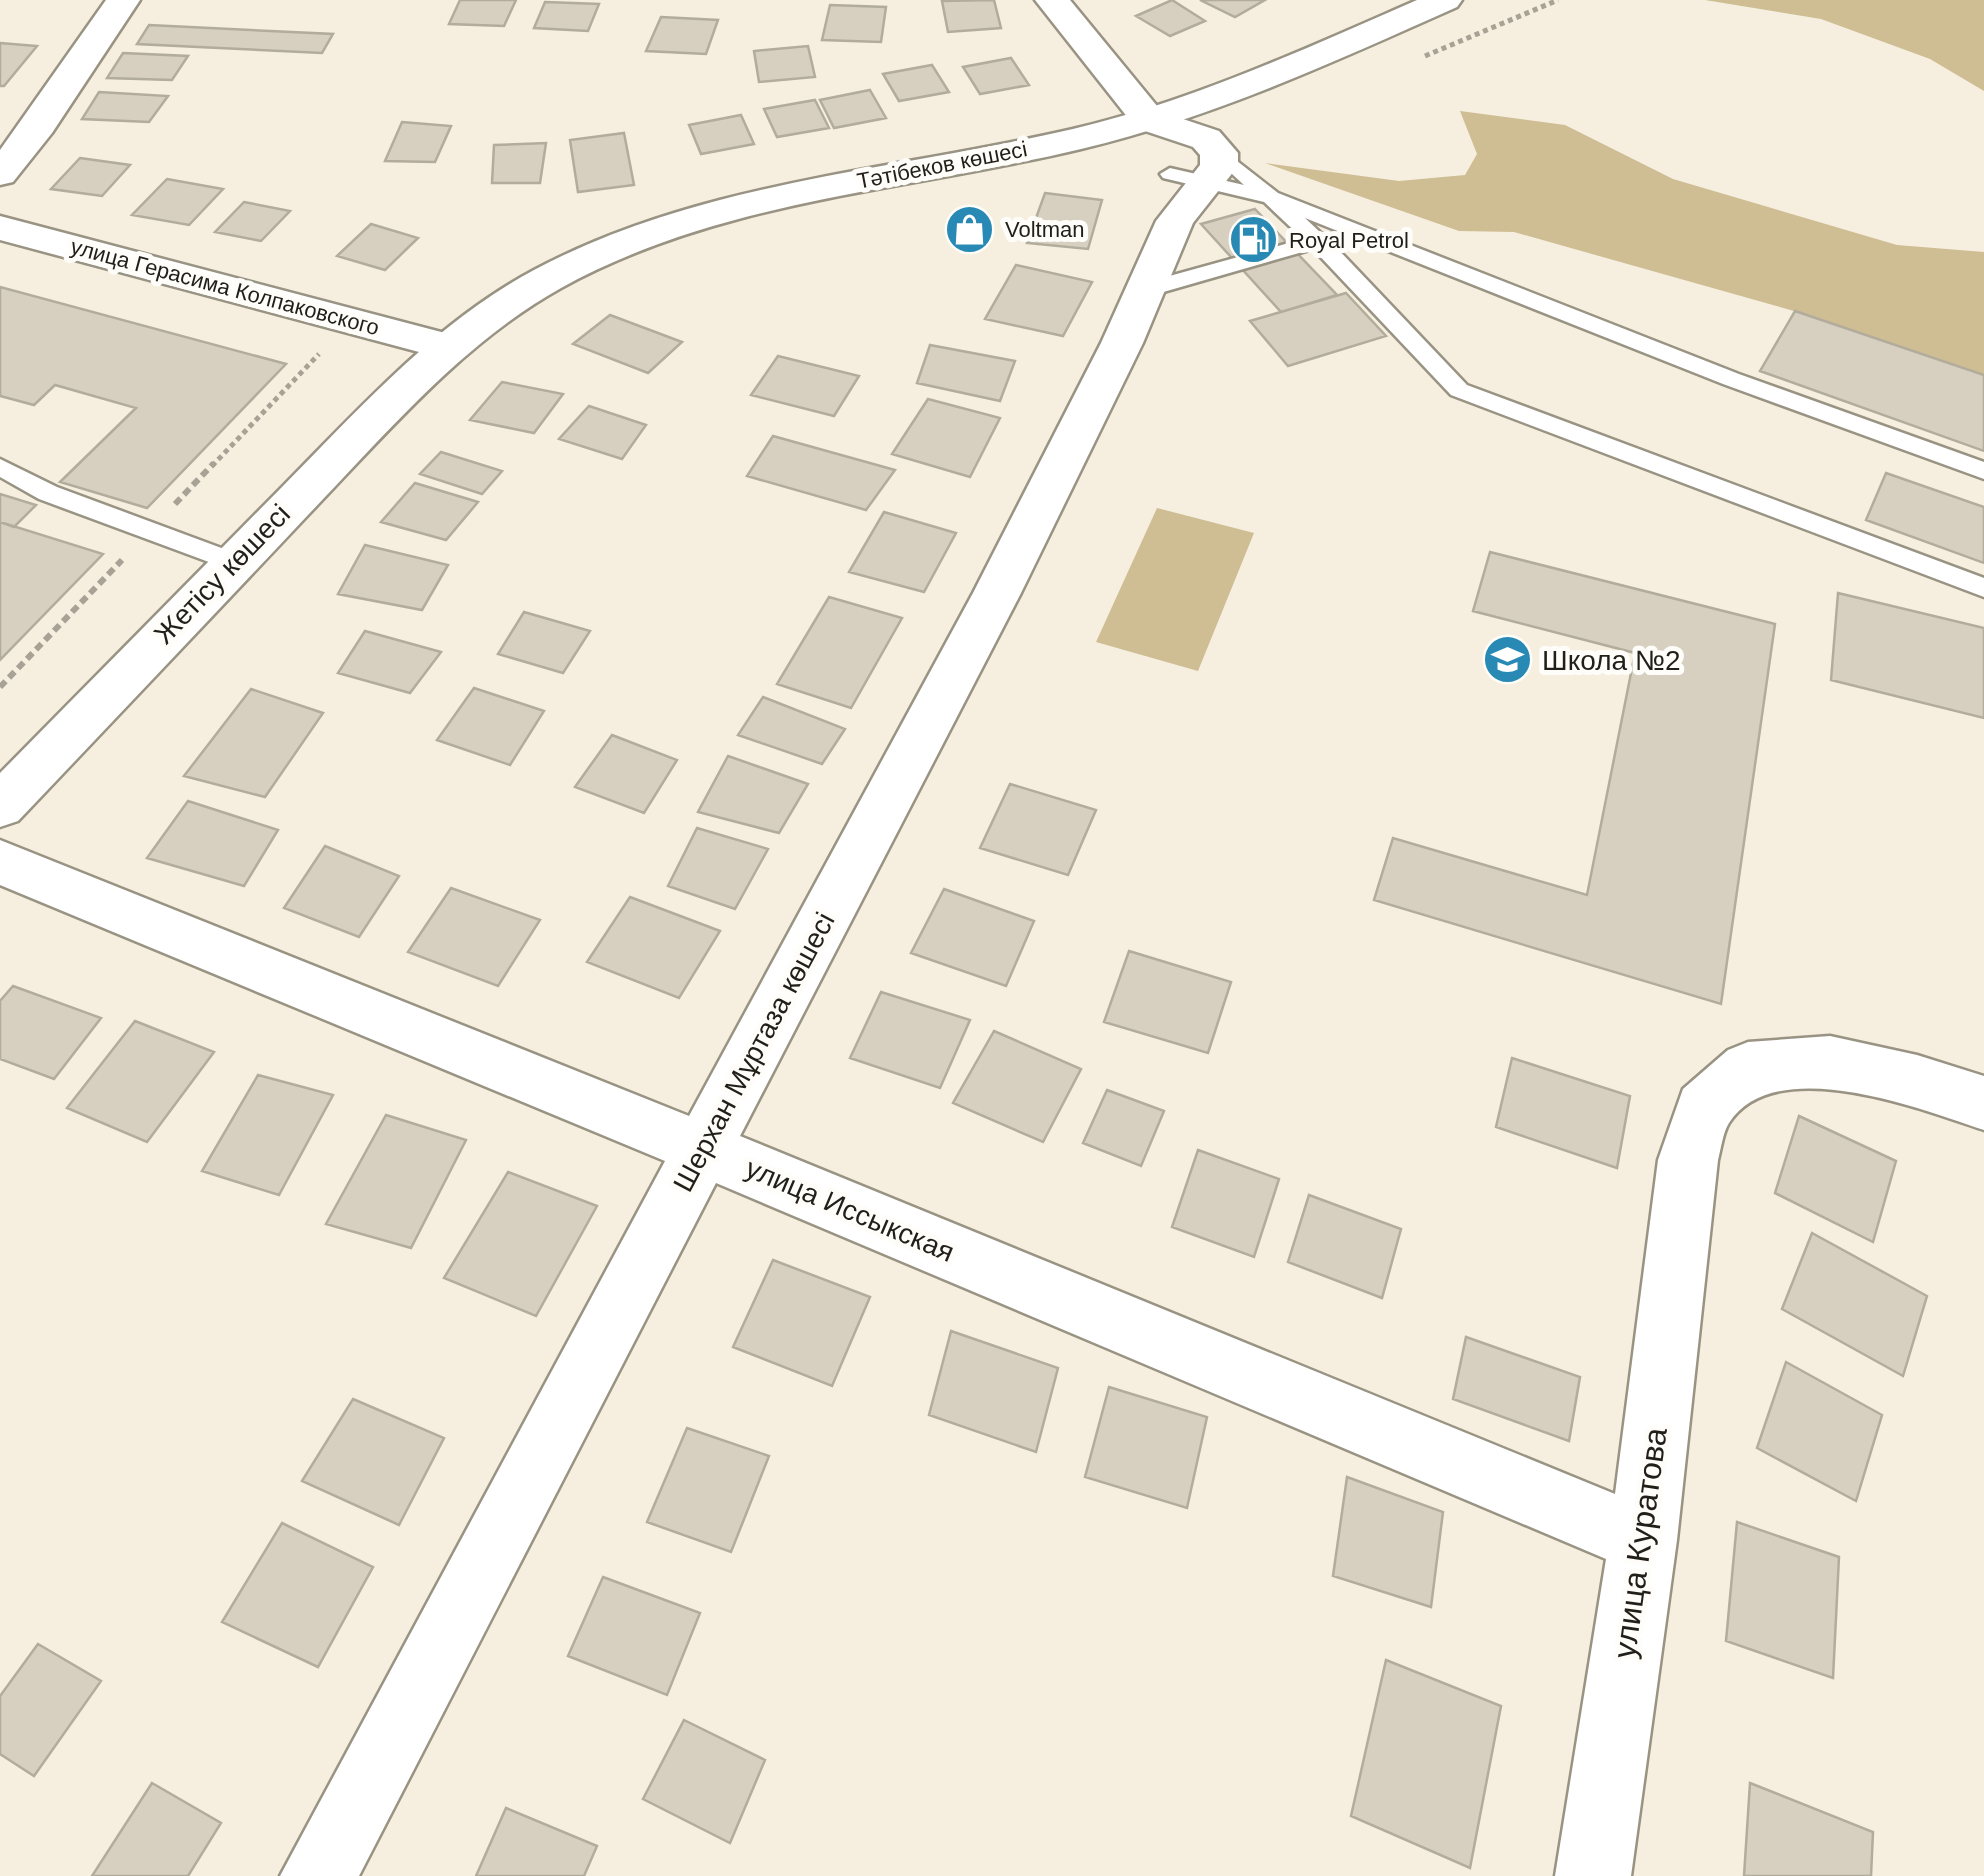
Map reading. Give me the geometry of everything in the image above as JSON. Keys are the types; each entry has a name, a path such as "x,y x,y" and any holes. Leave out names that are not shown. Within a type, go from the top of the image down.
{"street":[{"path":"0,174 39,125 122,0"},
{"path":"1052,0 1149,120 1153,154 1193,183 1206,139 1149,120"},
{"name":"Тәтібеков көшесі","path":"449,347 549,278 618,246 799,192 990,157 1149,120 1224,96 1445,0"},
{"name":"Шерхан Мұртаза көшесі","path":"318,1876 997,593 1193,183"},
{"name":"улица Герасима Колпаковского","path":"0,228 449,347"},
{"name":"Жетісу көшесі","path":"0,806 234,562 449,347"},
{"name":"улица Иссыкская","path":"0,862 703,1148 1643,1540"},
{"name":"улица Куратова","path":"1593,1876 1643,1540 1688,1160 1704,1108 1748,1068 1830,1062 1917,1081 1984,1103"}],"lane":[{"path":"1193,183 1271,196 1731,380 1984,471"},
{"path":"1271,196 1460,390 1984,588"},
{"path":"1145,290 1357,230"},
{"path":"0,468 48,493 234,562"}],"shaded area":[{"path":"1705,0 1984,0 1984,91 1930,59 1821,19"},
{"path":"1460,111 1565,125 1673,179 1897,245 1984,252 1984,375 1794,311 1514,232 1459,231 1265,163 1399,181 1465,175 1477,154"},
{"path":"1157,508 1254,533 1198,671 1096,642"}],"building":[{"path":"460,0 516,0 504,26 449,24"},
{"path":"994,0 1001,28 948,32 942,1"},
{"path":"1172,0 1205,21 1170,36 1136,16"},
{"path":"1200,0 1265,0 1235,17"},
{"path":"545,2 599,4 588,31 534,28"},
{"path":"830,5 886,7 881,42 822,40"},
{"path":"661,17 718,20 706,54 646,51"},
{"path":"149,25 333,34 322,53 137,44"},
{"path":"0,43 37,46 4,86 0,86"},
{"path":"808,46 815,77 759,82 754,51"},
{"path":"123,53 188,56 172,80 107,78"},
{"path":"1011,58 1029,85 980,94 963,67"},
{"path":"932,65 949,92 899,101 883,74"},
{"path":"870,90 886,118 834,128 820,100"},
{"path":"99,92 168,96 149,122 82,119"},
{"path":"815,100 829,128 777,137 764,109"},
{"path":"741,115 754,144 701,154 689,125"},
{"path":"402,122 451,126 435,162 385,161"},
{"path":"624,133 634,185 578,192 570,140"},
{"path":"546,143 540,183 492,183 494,145"},
{"path":"80,158 130,165 102,196 51,189"},
{"path":"167,179 223,189 189,225 132,215"},
{"path":"1045,193 1102,200 1088,249 1027,243"},
{"path":"244,202 290,211 261,241 215,232"},
{"path":"1255,209 1337,295 1281,312 1201,224"},
{"path":"371,224 418,238 385,270 337,256"},
{"path":"1016,265 1092,282 1063,336 985,319"},
{"path":"0,287 286,364 147,508 60,482 136,408 55,385 34,405 0,396"},
{"path":"1346,293 1386,336 1288,366 1250,321"},
{"path":"1795,311 1984,375 1984,451 1760,371"},
{"path":"610,315 682,342 648,373 573,344"},
{"path":"930,345 1015,361 1000,401 917,383"},
{"path":"778,356 859,376 834,416 751,395"},
{"path":"502,382 563,394 534,433 470,420"},
{"path":"928,399 1000,418 970,477 892,454"},
{"path":"589,406 646,425 622,459 559,439"},
{"path":"773,436 895,470 866,510 747,476"},
{"path":"441,452 502,471 482,494 420,474"},
{"path":"1886,473 1984,507 1984,563 1866,520"},
{"path":"415,483 478,502 446,540 381,522"},
{"path":"0,494 36,505 14,527 0,522"},
{"path":"884,512 956,533 924,592 849,572"},
{"path":"0,522 103,554 0,660"},
{"path":"365,545 448,565 422,610 338,594"},
{"name":"Школа №2","path":"1490,552 1775,624 1721,1004 1374,900 1393,838 1587,895 1635,653 1473,611"},
{"path":"1838,593 1984,628 1984,718 1831,680"},
{"path":"829,597 902,618 851,708 777,684"},
{"path":"524,612 590,631 563,673 498,654"},
{"path":"365,631 441,652 410,693 338,673"},
{"path":"474,688 544,711 510,765 437,740"},
{"path":"251,689 323,713 265,797 184,776"},
{"path":"763,697 845,729 822,764 738,735"},
{"path":"612,735 677,760 644,813 575,787"},
{"path":"728,756 808,784 779,833 698,812"},
{"path":"1010,784 1096,810 1068,875 980,848"},
{"path":"188,801 278,830 244,886 147,858"},
{"path":"697,828 768,849 735,909 668,886"},
{"path":"325,846 399,876 359,937 284,908"},
{"path":"451,888 540,920 498,986 408,952"},
{"path":"944,889 1034,921 1006,986 911,953"},
{"path":"630,897 720,931 679,998 587,962"},
{"path":"1129,951 1231,982 1208,1053 1104,1022"},
{"path":"13,986 101,1018 54,1079 0,1059 0,1001"},
{"path":"881,992 970,1020 940,1088 850,1058"},
{"path":"135,1021 214,1052 147,1142 67,1108"},
{"path":"994,1031 1081,1069 1043,1142 953,1103"},
{"path":"1512,1058 1630,1096 1617,1168 1496,1127"},
{"path":"258,1075 333,1095 279,1195 202,1171"},
{"path":"1107,1090 1164,1111 1141,1166 1083,1143"},
{"path":"386,1115 466,1140 411,1248 326,1224"},
{"path":"1799,1116 1896,1161 1873,1242 1775,1193"},
{"path":"1198,1150 1279,1179 1254,1257 1172,1227"},
{"path":"508,1172 597,1206 536,1316 444,1278"},
{"path":"1309,1195 1401,1229 1382,1298 1288,1262"},
{"path":"1812,1233 1927,1296 1903,1376 1782,1309"},
{"path":"773,1260 870,1297 832,1386 733,1347"},
{"path":"951,1331 1058,1368 1036,1452 929,1415"},
{"path":"1466,1337 1580,1377 1569,1441 1453,1399"},
{"path":"1786,1362 1882,1415 1856,1501 1757,1448"},
{"path":"1109,1387 1207,1417 1187,1508 1085,1477"},
{"path":"353,1399 444,1438 399,1525 302,1481"},
{"path":"687,1428 769,1456 731,1552 647,1522"},
{"path":"1347,1477 1443,1512 1431,1607 1333,1576"},
{"path":"1737,1522 1839,1557 1833,1678 1726,1641"},
{"path":"282,1523 373,1567 318,1667 222,1622"},
{"path":"603,1577 700,1613 667,1695 568,1656"},
{"path":"38,1644 101,1681 34,1776 0,1754 0,1696"},
{"path":"1386,1660 1501,1706 1470,1868 1351,1816"},
{"path":"684,1720 765,1760 730,1843 643,1799"},
{"path":"152,1783 221,1823 188,1876 92,1876"},
{"path":"1750,1783 1873,1832 1871,1876 1744,1876"},
{"path":"506,1808 597,1846 584,1876 476,1876"}],"place":[{"name":"Voltman","path":"970,229"},
{"name":"Royal Petrol","path":"1254,240"},
{"name":"Школа №2","path":"1507,660"}]}
